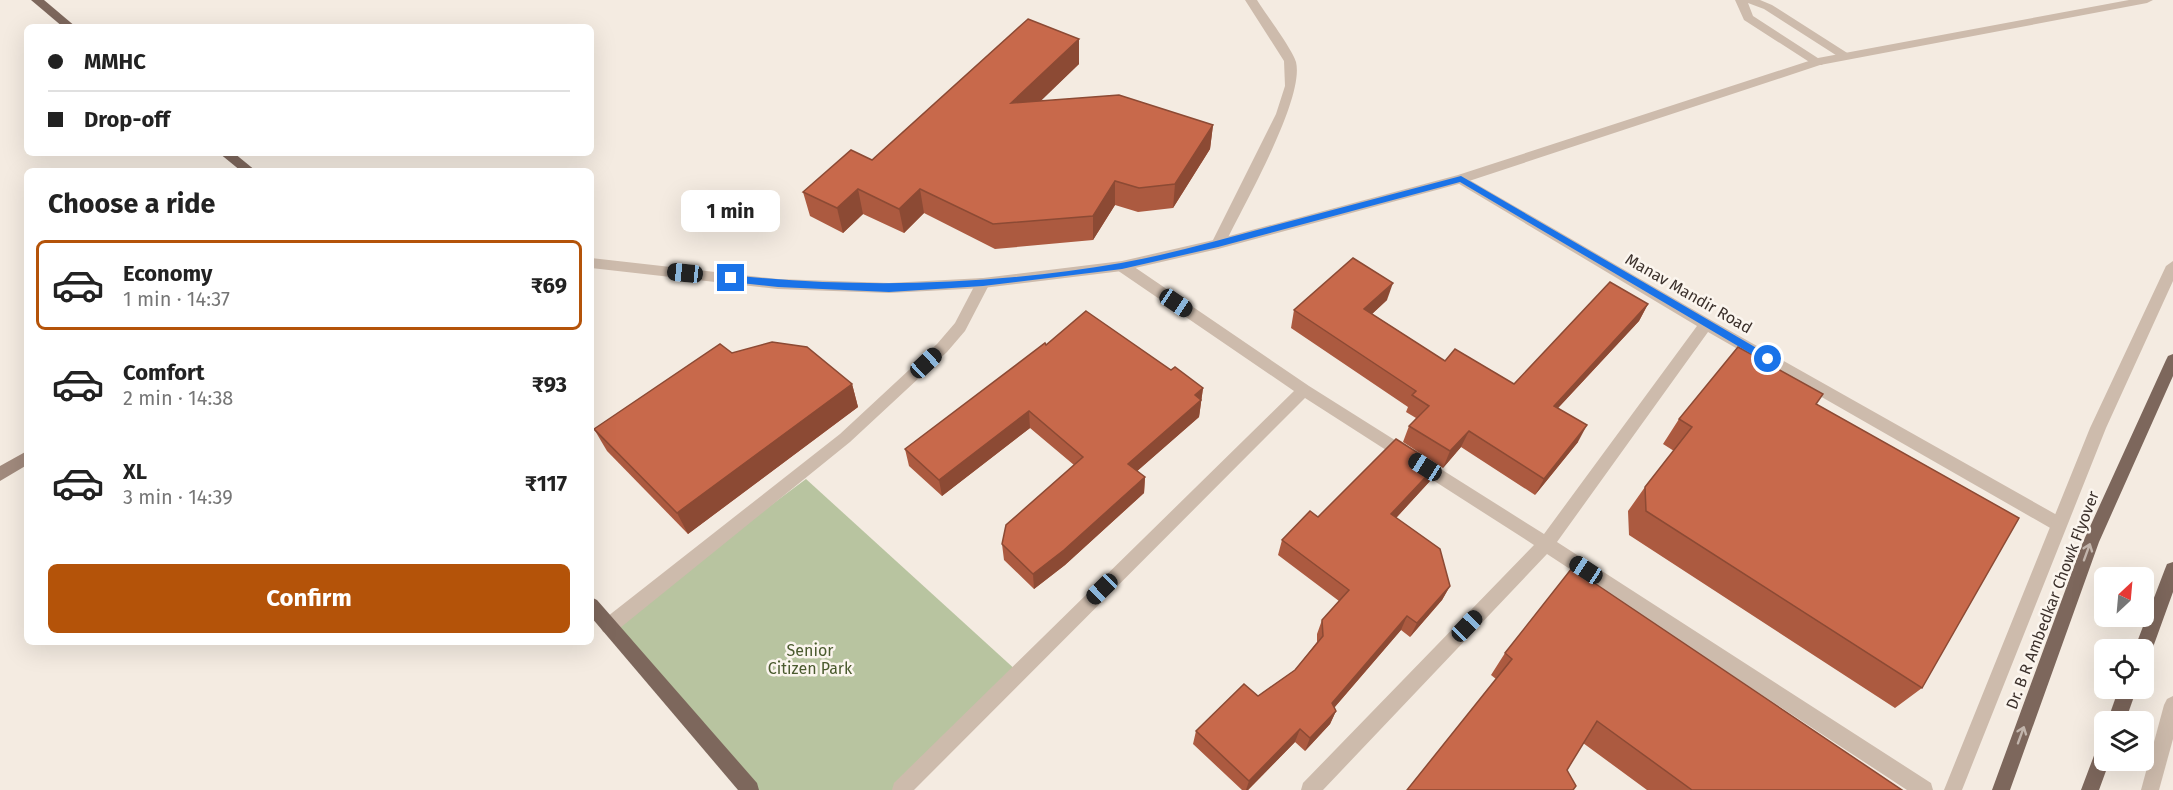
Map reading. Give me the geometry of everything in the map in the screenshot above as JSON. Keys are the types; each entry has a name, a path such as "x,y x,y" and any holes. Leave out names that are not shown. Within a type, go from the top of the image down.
{"main road":[{"path":"37,0 66,24"},
{"path":"229,156 244,168"},
{"name":"Dr. B R Ambedkar Chowk Flyover","path":"2001,790 2091,542 2173,360"},
{"path":"0,474 24,459"},
{"path":"2147,639 2173,569"},
{"path":"594,608 750,790"},
{"path":"2090,790 2097,771"}],"street":[{"path":"1218,244 1282,114 1291,86 1290,61 1251,0"},
{"path":"1741,0 1748,18 1818,62"},
{"path":"1750,0 1768,7 1846,56"},
{"path":"594,263 778,284 889,288 983,283 1122,266 1218,244 1461,179 1818,62 2147,0"},
{"name":"Manav Mandir Road","path":"1461,179 1706,324 2058,524"},
{"path":"1122,266 1304,390 1924,790"},
{"path":"1953,790 2098,428 2173,266"},
{"path":"609,626 845,438 942,348 960,327 983,283"},
{"path":"1310,790 1546,544 1706,324"},
{"path":"901,790 1304,390"},
{"path":"2150,790 2173,705"}],"green space":[{"name":"Senior Citizen Park","path":"806,479 1018,672 901,790 750,790 609,626"}],"building":[{"path":"1028,19 1079,39 1011,103 1119,95 1213,125 1175,184 1139,188 1115,181 1093,216 993,224 920,189 899,209 858,189 837,208 803,192 851,150 872,160"},
{"path":"1353,258 1393,283 1364,309 1445,361 1455,349 1514,384 1610,282 1648,304 1554,406 1587,425 1544,479 1469,431 1450,451 1409,426 1429,406 1412,395 1416,391 1294,310"},
{"path":"1086,311 1171,370 1175,367 1203,388 1195,395 1201,400 1128,464 1145,477 1064,550 1033,574 1002,544 1006,525 1083,457 1029,411 939,480 905,449 1045,343 1046,345"},
{"path":"772,342 807,347 852,384 677,513 594,429 720,344 732,353"},
{"path":"1738,347 1823,394 1816,404 2019,518 1922,688 1646,511 1645,487 1692,427 1679,419"},
{"path":"1396,439 1437,465 1391,514 1440,549 1450,586 1417,623 1407,616 1332,703 1336,711 1310,738 1300,729 1249,781 1196,731 1244,684 1258,696 1295,670 1323,636 1322,620 1349,590 1282,540 1310,511 1318,517"},
{"path":"1572,568 1902,790 1692,790 1597,721 1567,770 1576,786 1573,790 1407,790 1512,659 1505,653"}],"route":[{"path":"731,278 778,284 889,288 983,283 1122,266 1218,244 1461,179 1768,359"}]}
